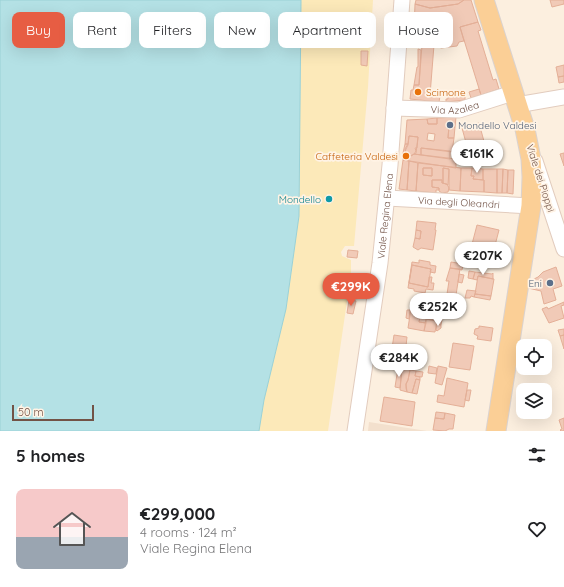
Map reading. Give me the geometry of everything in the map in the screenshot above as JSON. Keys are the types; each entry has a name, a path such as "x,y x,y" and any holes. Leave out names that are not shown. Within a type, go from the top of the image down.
{"main road":[{"path":"484,0 525,129 531,159 532,178 531,206 496,431"}],"street":[{"name":"Viale Regina Elena","path":"355,431 377,292 387,198 402,0"},
{"name":"Via Azalea","path":"394,108 459,110 515,99 564,97"},
{"name":"Viale dei Pioppi","path":"525,129 564,249"},
{"name":"Via degli Oleandri","path":"387,198 531,206"}],"shaded area":[{"path":"369,422 427,431 368,431"}],"sand":[{"name":"Mondello","path":"301,0 373,0 372,12 301,12"},
{"name":"Mondello","path":"301,48 370,48 354,246 345,246 341,252 342,256 351,260 351,274 328,431 259,431 264,400 286,309 299,216"}],"water":[{"path":"0,0 301,0 301,12 278,12 278,48 301,48 299,216 286,309 264,400 259,431 0,431"}],"building":[{"path":"416,0 464,0 458,4 430,8 415,4"},
{"path":"464,0 471,0 478,22 460,27 464,41 459,42 457,46 453,46 453,12 415,12 415,4 430,8 458,4"},
{"path":"550,0 564,0 564,4 552,7"},
{"path":"478,22 481,30 478,31 493,80 496,79 499,89 481,95 460,27"},
{"path":"422,48 434,48 430,95 440,96 439,102 410,99 411,90 413,90 414,85 419,85"},
{"path":"418,49 421,50 419,85 414,85 418,67"},
{"path":"361,51 368,51 367,66 361,65"},
{"path":"564,65 564,76 558,77 556,67"},
{"path":"564,76 564,82 559,83 558,77"},
{"path":"479,89 481,95 471,98 469,92"},
{"path":"461,93 461,97 465,97 465,100 446,102 446,99 448,99 447,95"},
{"path":"456,117 455,127 449,126 448,138 454,138 452,152 421,148 421,155 414,154 416,151 415,148 417,148 418,137 409,136 408,144 405,144 407,120 427,119 428,124 437,124 437,118","holes":["428,133 435,134 434,141 427,140"]},
{"path":"437,118 437,124 428,124 427,119"},
{"path":"479,123 485,145 468,150 462,128"},
{"path":"449,126 455,127 454,138 448,138"},
{"path":"409,136 418,137 416,153 411,156 405,151 408,145"},
{"path":"405,144 408,144 405,149 406,153 403,153"},
{"path":"421,148 450,151 450,159 421,155"},
{"path":"403,153 410,156 414,154 456,159 456,168 403,160"},
{"path":"564,153 564,166 560,154"},
{"path":"403,160 409,161 407,190 399,189"},
{"path":"409,161 418,163 416,191 407,190"},
{"path":"418,163 461,168 460,191 449,190 449,169 443,168 443,183 442,180 432,180 432,187 439,188 439,190 436,190 436,193 416,191","holes":["423,168 432,168 432,176 423,175"]},
{"path":"423,168 432,168 432,176 423,175"},
{"path":"443,168 449,169 448,185 443,183"},
{"path":"461,168 472,168 471,176 474,176 473,179 484,180 484,192 460,191"},
{"path":"472,168 483,169 483,180 473,179 474,176 471,176"},
{"path":"483,169 497,169 497,193 484,192"},
{"path":"497,169 503,169 502,193 497,193"},
{"path":"503,169 508,170 507,193 502,193"},
{"path":"508,170 514,170 513,194 507,193"},
{"path":"432,180 442,180 442,183 447,184 449,188 448,192 442,193 439,191 439,188 432,187"},
{"path":"417,221 436,223 433,250 421,248 418,250 413,247 415,238 420,239 421,231 416,230"},
{"path":"477,225 499,230 493,253 471,248"},
{"path":"416,230 421,231 420,239 415,238"},
{"path":"348,250 358,251 357,258 347,257"},
{"path":"468,252 495,257 494,259 491,259 491,264 482,262 484,256 477,255 476,257 470,255"},
{"path":"419,260 430,262 430,265 436,266 435,273 430,272 431,269 412,265 409,283 428,287 429,277 432,277 431,283 434,283 433,290 426,289 425,293 408,288 412,262 419,263"},
{"path":"451,262 463,264 462,270 450,268"},
{"path":"412,265 431,269 428,287 409,283"},
{"path":"556,267 562,286 553,289 556,300 544,304 541,291 528,288 529,280 532,280 543,272"},
{"path":"450,268 460,269 456,295 447,294 449,281 446,281"},
{"path":"469,271 475,272 473,279 468,278"},
{"path":"475,272 493,273 493,279 478,276 477,280 473,279"},
{"path":"459,274 464,275 462,283 458,282"},
{"path":"478,276 494,279 491,296 475,294"},
{"path":"467,290 476,291 474,297 471,296 470,298 465,298"},
{"path":"447,294 456,295 455,299 446,297"},
{"path":"475,294 491,296 490,300 474,297"},
{"path":"349,300 356,301 353,314 347,313"},
{"path":"412,302 443,307 442,315 421,312 419,322 426,323 424,331 408,328"},
{"path":"564,302 564,305 561,306 564,318 549,323 542,309 547,307 548,309"},
{"path":"407,310 410,310 409,319 406,318"},
{"path":"421,312 443,315 441,325 437,324 437,321 426,319 426,323 419,322"},
{"path":"426,319 437,321 435,332 424,331"},
{"path":"437,324 441,325 441,328 437,331 436,330"},
{"path":"479,326 493,328 491,341 477,339 478,336 474,334 475,329 479,328"},
{"path":"564,329 564,335 560,336 558,330"},
{"path":"394,335 407,337 406,346 409,346 408,352 416,352 415,358 391,355"},
{"path":"564,335 564,349 560,336"},
{"path":"453,343 474,346 470,370 449,367"},
{"path":"429,366 437,368 436,374 428,373"},
{"path":"438,366 447,368 442,385 435,383"},
{"path":"398,368 402,368 400,388 395,387"},
{"path":"402,368 410,370 406,384 407,392 400,390"},
{"path":"410,370 416,371 415,376 420,377 420,380 416,379 412,393 407,392 406,388"},
{"path":"416,371 423,372 422,377 415,376"},
{"path":"447,378 468,383 464,407 437,402 438,395 444,396"},
{"path":"416,379 420,380 417,394 412,393"},
{"path":"467,390 471,390 469,401 465,400"},
{"path":"384,397 415,402 412,426 380,421"},
{"path":"436,412 445,413 444,419 435,418"},
{"path":"445,413 455,415 453,429 445,431 433,430 435,418 444,419"},
{"path":"564,418 564,431 561,431 560,430 562,429 559,420"}],"place":[{"name":"Scimone","path":"418,92"},
{"name":"Mondello Valdesi","path":"450,125"},
{"name":"Caffeteria Valdesi","path":"406,156"},
{"name":"Mondello","path":"329,199"},
{"name":"Eni","path":"550,283"}]}
